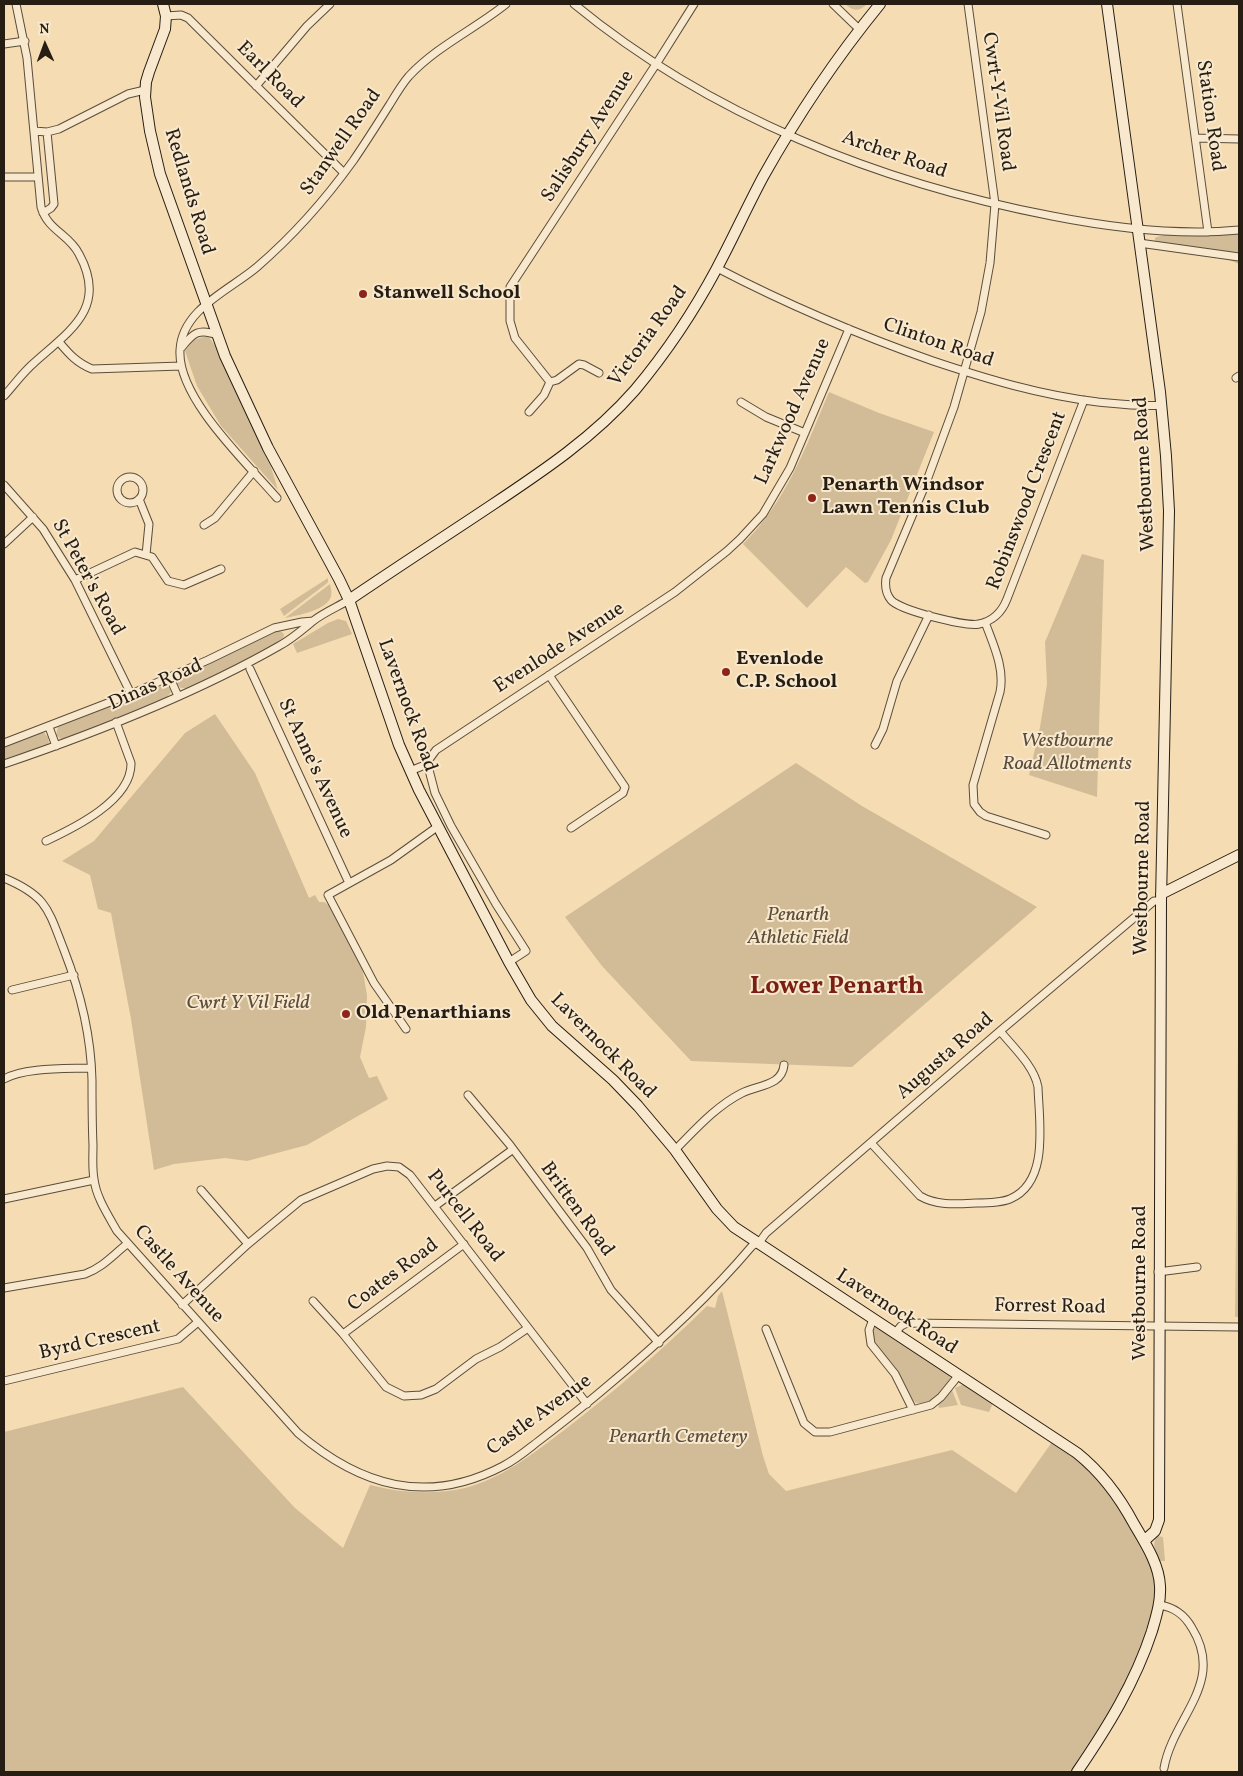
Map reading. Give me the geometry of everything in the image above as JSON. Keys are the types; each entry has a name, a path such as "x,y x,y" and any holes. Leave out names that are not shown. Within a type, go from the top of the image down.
{"street":[{"path":"4,396 33,364 71,330 84,311 90,285 80,254 76,248 50,226 43,213 24,40 16,4"},
{"name":"Redlands Road","path":"163,4 166,16 165,30 149,72 145,90 150,131 160,174 206,304"},
{"path":"256,86 307,26 330,4"},
{"name":"Stanwell Road","path":"206,304 245,276 278,248 306,220 344,173 408,77 432,55 490,17 506,4"},
{"name":"Archer Road","path":"574,4 614,35 710,95 788,134 834,154 894,176 995,204 1077,221 1137,228 1208,232 1239,230"},
{"name":"Salisbury Avenue","path":"550,382 515,338 510,320 510,287 694,4"},
{"path":"833,4 859,29"},
{"name":"Victoria Road","path":"349,600 545,470 603,423 634,390 699,300 762,179 788,134 836,61 880,4"},
{"name":"Cwrt-Y-Vil Road","path":"964,372 979,319 987,281 993,242 995,204 968,4"},
{"name":"Westbourne Road","path":"1106,4 1162,405 1169,525 1161,897 1158,1272 1159,1520 1155,1531 1144,1541"},
{"name":"Station Road","path":"1177,4 1208,232"},
{"name":"Earl Road","path":"166,16 181,15 188,18 344,173"},
{"path":"4,44 24,40"},
{"path":"34,131 47,132 59,129 134,91 145,90"},
{"path":"43,213 54,204 47,132"},
{"path":"1196,138 1239,139"},
{"path":"4,177 38,177"},
{"path":"1139,243 1239,257"},
{"name":"Clinton Road","path":"717,268 783,301 849,329 964,372 1024,389 1084,400 1136,406 1162,405"},
{"path":"206,304 187,328 180,349 181,366 192,395 200,407 277,498"},
{"name":"Lavernock Road","path":"206,304 225,356 268,448 349,600 399,745 410,771 437,827 531,1000 552,1026 628,1094 675,1150 721,1214 734,1227 1077,1453 1096,1469 1118,1495 1153,1559 1159,1580 1159,1605 1149,1639 1127,1690 1106,1729 1077,1772"},
{"name":"Larkwood Avenue","path":"727,551 752,527 770,502 790,468 849,329"},
{"path":"180,349 193,334 208,331 217,334"},
{"path":"59,342 70,356 92,369 181,366"},
{"path":"530,412 544,395 550,382 557,380 578,364 599,373"},
{"path":"964,372 938,451 886,582 887,593 901,607 968,625 986,622 1001,670 1001,686 973,786 973,799 976,808 986,816 1046,834"},
{"name":"Robinswood Crescent","path":"986,622 1005,605 1084,400"},
{"path":"741,402 805,434"},
{"path":"204,525 215,518 254,470"},
{"name":"St Peter's Road","path":"4,485 43,529 74,580 131,694"},
{"path":"139,499 149,524 146,555"},
{"path":"4,544 33,517"},
{"name":"Evenlode Avenue","path":"410,771 425,765 436,750 668,597 727,551"},
{"path":"74,580 135,552 152,557 168,581 184,585 220,569"},
{"name":"Dinas Road","path":"4,764 116,722 178,696 258,658 291,640 313,621 349,600"},
{"path":"875,745 883,728 897,681 929,615"},
{"name":"Dinas Road","path":"4,743 49,727 170,678 274,628 313,621"},
{"path":"283,625 291,640"},
{"name":"St Anne's Avenue","path":"250,668 349,883"},
{"path":"549,675 624,787 623,793 572,828"},
{"path":"170,678 178,696"},
{"path":"46,840 71,830 91,818 109,803 126,782 131,770 131,763 116,722"},
{"path":"49,727 56,746"},
{"path":"425,765 429,770 435,793 451,826 496,904 526,951 509,962"},
{"path":"406,1029 374,983 328,895 390,860 437,827"},
{"path":"1161,897 1234,857"},
{"path":"4,878 33,892 46,907 74,975 88,1039 91,1068 94,1180 4,1199"},
{"name":"Augusta Road","path":"757,1243 1000,1031 1161,897"},
{"path":"12,990 74,975"},
{"path":"871,1143 920,1196 928,1200 948,1204 993,1202 1007,1200 1019,1193 1033,1178 1039,1153 1038,1087 1033,1072 1000,1031"},
{"path":"675,1150 704,1121 730,1100 748,1090 774,1082 780,1076 784,1065"},
{"path":"4,1079 26,1072 91,1068"},
{"name":"Britten Road","path":"468,1095 590,1253 611,1290 658,1343"},
{"path":"435,1206 512,1150"},
{"name":"Purcell Road","path":"182,1305 248,1244 301,1200 373,1170 387,1166 399,1167 410,1175 435,1206 587,1404"},
{"name":"Castle Avenue","path":"94,1180 110,1219 127,1244 287,1421 313,1445 350,1469 396,1486 438,1486 462,1481 488,1473 517,1458 587,1404 658,1343 701,1302 757,1243"},
{"path":"201,1190 248,1244"},
{"path":"4,1288 94,1271 127,1244"},
{"name":"Coates Road","path":"343,1334 464,1244"},
{"path":"1158,1272 1197,1267"},
{"path":"313,1300 386,1387 399,1394 415,1396 436,1389 476,1359 500,1347 528,1328"},
{"path":"873,1319 868,1330 871,1344 895,1374 913,1410"},
{"name":"Byrd Crescent","path":"4,1381 178,1339 198,1322"},
{"name":"Forrest Road","path":"894,1333 907,1323 1239,1326"},
{"path":"766,1329 804,1423 810,1429 822,1433 931,1404 936,1401 958,1376"},
{"path":"1159,1605 1176,1610 1190,1624 1198,1639 1203,1665 1198,1692 1173,1738 1164,1768"}],"green space":[{"path":"845,4 867,4 856,10"},
{"path":"1239,228 1239,264 1175,244 1155,245 1155,238 1160,236"},
{"path":"209,337 216,347 270,464 278,490 221,426 197,386 185,351 194,340"},
{"path":"829,392 879,413 934,432 891,540 868,582 865,583 846,567 807,608 743,544 771,510 794,473"},
{"name":"Westbourne Road Allotments","path":"1082,554 1104,560 1097,797 1029,775 1047,684 1045,642"},
{"path":"328,578 326,584 284,616 280,609"},
{"path":"330,584 331,596 325,605 297,616 285,618"},
{"path":"338,619 346,621 352,634 297,653 293,644"},
{"path":"279,630 284,634 283,640 243,662 188,688 181,688 177,684 178,679 181,677"},
{"path":"166,684 171,692 166,698 65,739 61,739 56,735 58,727"},
{"name":"Cwrt Y Vil Field","path":"215,714 255,773 309,898 315,895 319,902 324,902 330,906 362,967 367,995 366,1027 360,1057 369,1078 377,1076 388,1099 307,1145 247,1161 225,1158 174,1164 154,1170 131,1019 111,913 98,909 90,875 62,861 94,841 185,733"},
{"path":"41,733 48,737 49,743 4,761 4,746"},
{"name":"Penarth Athletic Field","path":"796,763 862,806 1037,907 852,1067 691,1061 602,966 565,917"},
{"path":"1239,948 1239,1317 1235,1317"},
{"name":"Penarth Cemetery","path":"722,1291 763,1456 769,1474 786,1491 952,1450 1016,1493 1052,1442 1073,1456 1098,1477 1118,1505 1142,1549 1152,1571 1155,1599 1147,1629 1122,1689 1103,1723 1071,1772 4,1772 4,1432 183,1387 295,1508 343,1548 370,1485 393,1490 441,1492 479,1484 505,1472 563,1431 601,1401 655,1355 707,1306 715,1308 718,1296"},
{"path":"876,1327 949,1374 951,1380 936,1397 922,1404 916,1403 913,1400 898,1371 874,1343 872,1330"},
{"path":"964,1384 993,1403 989,1412 961,1405 955,1388"},
{"path":"952,1390 958,1405 939,1408 938,1404"},
{"path":"1157,1536 1163,1537 1165,1561 1160,1561 1156,1552 1154,1542"}],"place":[{"name":"Stanwell School","path":"363,294"},
{"name":"Penarth Windsor Lawn Tennis Club","path":"812,498"},
{"name":"Evenlode C.P. School","path":"726,672"},
{"name":"Old Penarthians","path":"346,1014"}],"district":[{"name":"Lower Penarth","path":"837,988"}]}
